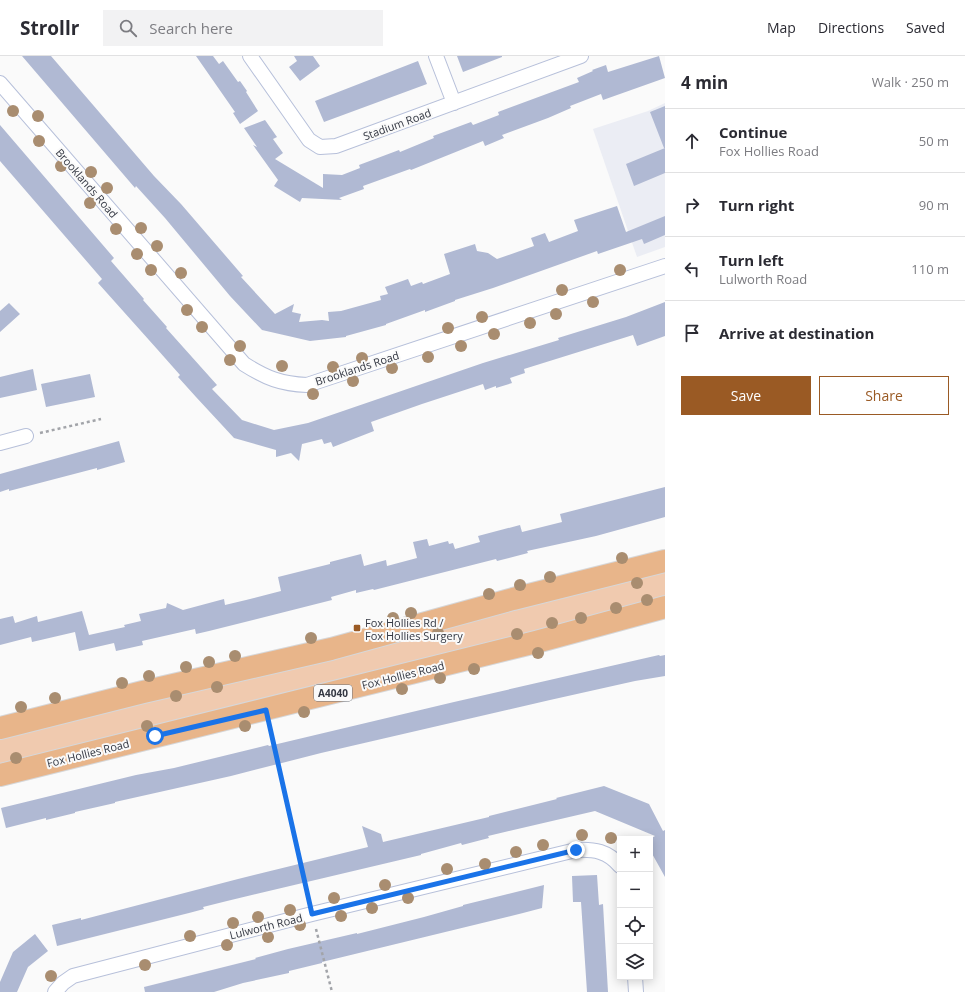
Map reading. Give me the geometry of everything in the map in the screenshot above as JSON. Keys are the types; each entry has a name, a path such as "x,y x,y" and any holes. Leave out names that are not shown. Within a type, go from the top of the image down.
{"main road":[{"path":"0,728 144,692 331,649 513,599 665,561"},
{"name":"Fox Hollies Road","path":"0,775 536,642 665,607"}],"street":[{"name":"Stadium Road","path":"250,56 309,140 320,147 336,146 581,56"},
{"path":"436,56 454,103"},
{"name":"Brooklands Road","path":"0,83 244,364 261,375 278,381 293,384 307,384 665,266"},
{"path":"0,443 26,436"},
{"name":"Lulworth Road","path":"55,992 63,982 73,976 312,914 576,850 591,849 600,851 610,856 617,863"},
{"path":"635,980 636,992"}],"path":[{"path":"26,436 101,419"},
{"path":"266,710 312,914 332,992"}],"shaded area":[{"path":"665,103 665,247 637,257 593,129 648,111"},
{"path":"665,570 665,600 0,766 0,738 304,665"}],"building":[{"path":"22,56 51,56 154,176 181,204 243,276 241,277 275,314 294,304 292,312 301,314 299,322 322,320 329,321 328,312 341,311 381,300 380,296 388,294 385,287 408,279 411,286 422,282 423,284 450,274 444,254 475,244 477,251 488,253 497,259 534,246 531,238 545,233 549,242 578,231 574,220 617,206 626,232 665,216 665,235 644,244 642,239 598,254 597,251 455,300 425,312 425,310 386,325 346,337 310,341 262,330 230,296 165,218 136,186 135,188"},
{"path":"196,56 213,56 219,64 223,61 238,82 240,81 247,91 246,92 258,111 240,124 233,113 235,112"},
{"path":"294,56 313,56 320,66 300,81 289,67 297,61"},
{"path":"457,56 502,56 502,57 463,72"},
{"path":"659,56 665,78 603,100 601,94 570,106 571,108 548,118 502,135 504,138 485,146 483,141 411,170 410,169 363,186 364,189 339,198 342,200 302,198 300,202 274,186 278,180 253,145 257,147 244,128 265,120 277,137 273,139 283,153 275,159 323,188 323,174 342,175 360,168 359,165 399,150 400,152 434,138 433,136 471,122 473,125 499,115 498,112 579,82 577,78 606,65 608,72"},
{"path":"418,61 427,84 324,122 315,101"},
{"path":"665,106 665,148 664,148 650,112"},
{"path":"0,125 114,258 111,261 167,327 166,328 217,385 212,389 242,420 274,430 308,423 483,363 559,340 558,338 626,317 665,302 665,336 637,346 633,335 524,369 525,373 510,378 512,383 485,390 483,384 371,422 374,431 333,447 331,442 324,444 322,439 302,444 299,461 291,453 276,457 276,450 234,438 178,377 180,375 98,283 102,279 0,161"},
{"path":"665,148 665,173 634,186 626,164"},
{"path":"9,303 20,314 0,332 0,311"},
{"path":"33,369 37,390 0,398 0,377"},
{"path":"90,374 95,397 46,407 41,384"},
{"path":"119,441 125,462 97,470 97,468 0,492 0,474"},
{"path":"665,487 665,517 596,536 527,551 528,553 497,561 496,559 374,590 356,593 356,590 331,597 332,600 209,631 196,634 195,629 142,641 143,645 116,651 114,643 79,651 75,632 32,642 31,637 0,645 0,619 13,616 15,623 37,616 38,622 82,611 89,635 125,627 124,625 141,621 139,614 166,608 167,603 183,610 224,599 225,605 281,591 278,577 330,564 330,562 361,554 364,566 386,560 387,566 417,558 413,542 427,539 429,546 448,541 449,544 453,543 455,549 480,542 478,536 520,525 522,532 562,522 560,514"},
{"path":"659,655 665,655 665,676 635,681 550,700 321,753 46,820 46,818 6,828 1,808 136,775 174,768"},
{"path":"604,786 649,804 663,831 665,830 665,877 653,855 653,837 655,836 595,811 488,836 489,838 462,845 461,843 421,855 203,907 204,909 57,946 52,925 81,918 81,920 368,847 362,826 381,834 383,842 489,817 557,799 556,798"},
{"path":"597,875 599,905 603,904 608,992 587,992 581,902 573,902 572,876"},
{"path":"544,885 542,908 322,962 289,971 289,973 243,983 214,992 145,992 144,987 256,959 255,958 288,949 357,934 424,917 463,905"},
{"path":"35,934 48,951 28,967 17,992 0,992 0,982 13,952"}],"place":[{"name":"Fox Hollies Rd / Fox Hollies Surgery","path":"357,628"}],"route":[{"path":"155,736 266,710 312,914 576,850"}]}
